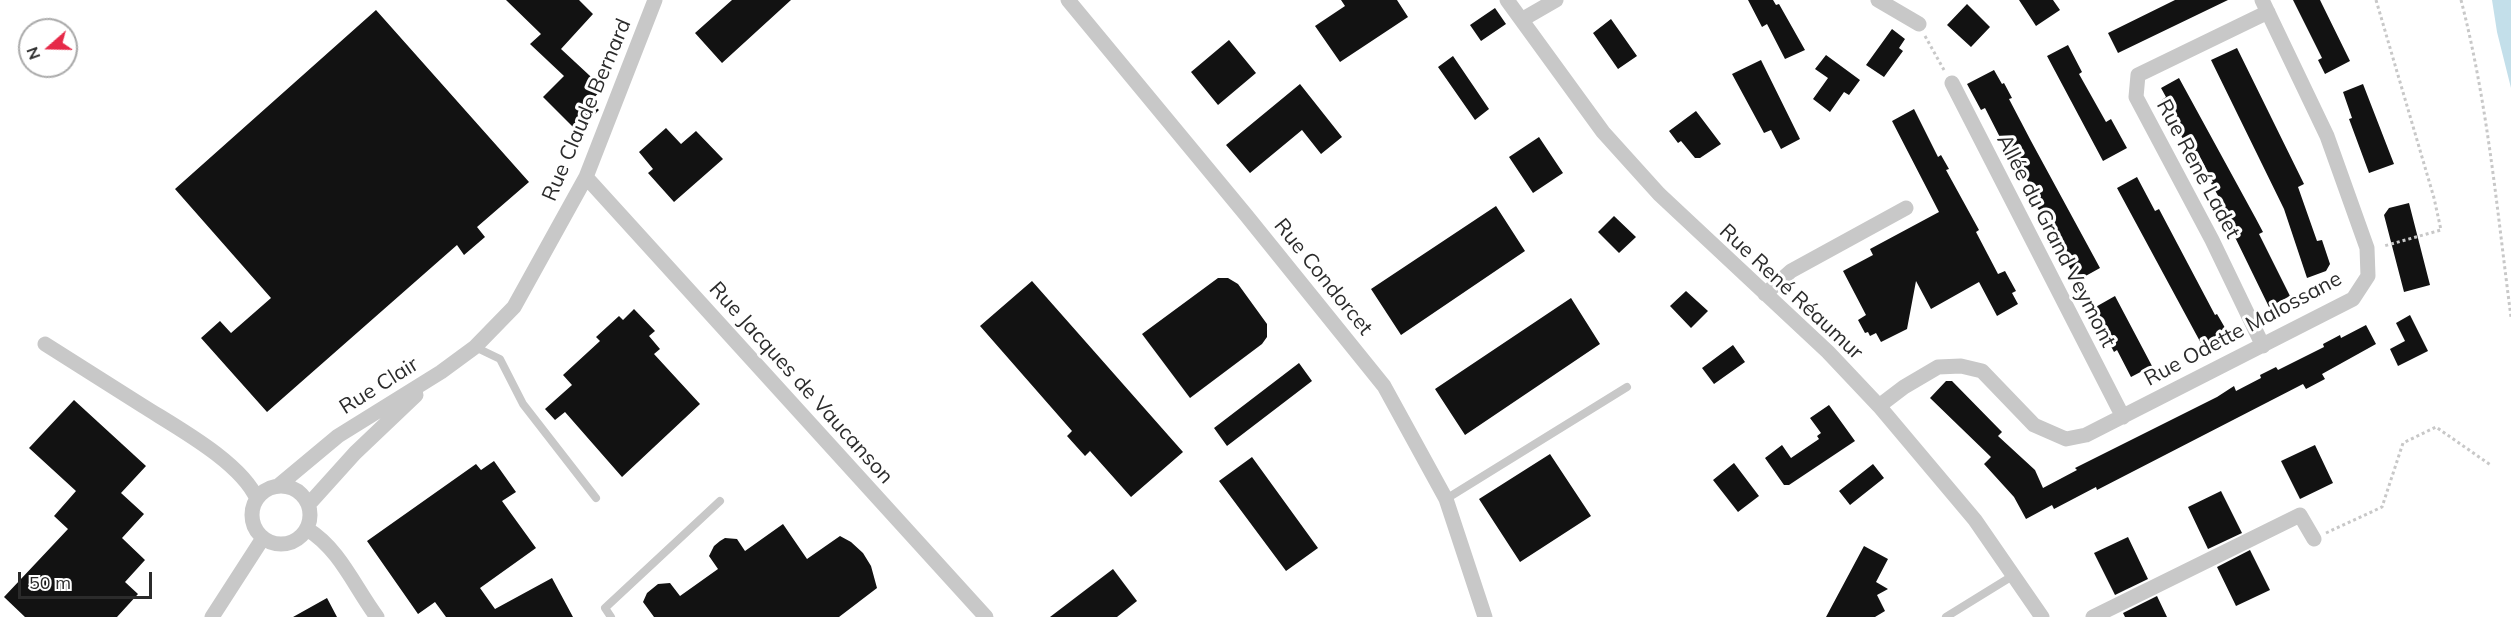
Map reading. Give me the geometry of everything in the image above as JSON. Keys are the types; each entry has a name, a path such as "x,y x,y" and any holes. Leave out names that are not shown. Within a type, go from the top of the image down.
{"street":[{"name":"Rue Claude Bernard","path":"441,372 475,347 514,307 586,177 656,0"},
{"name":"Rue Condorcet","path":"1068,0 1384,386 1446,499 1485,617"},
{"name":"Rue René Réaumur","path":"1507,0 1603,132 1659,194 1828,352 1879,406 1975,520 2043,617"},
{"path":"1523,19 1556,0"},
{"path":"1878,0 1918,24"},
{"name":"Rue Odette Malossane","path":"1879,406 1904,387 1938,368 1961,366 1982,371 2034,425 2066,439 2086,435 2353,299 2368,276 2367,248 2327,136 2265,6"},
{"name":"Rue René Ladet","path":"2263,345 2212,240 2136,97 2138,75 2265,6"},
{"name":"Allée du Grand Veymont","path":"1952,83 2123,417"},
{"name":"Rue Jacques de Vaucanson","path":"586,177 986,617"},
{"path":"1765,294 1791,271 1906,208"},
{"path":"45,344 207,447 237,473 253,490 257,499"},
{"name":"Rue Clair","path":"278,486 338,435 441,372"},
{"name":"Rue Clair","path":"309,504 355,453 441,372"},
{"path":"278,486 291,487 309,504 311,513 307,530 292,543 272,543 263,538 257,532 252,515 257,499 270,488 278,486"},
{"path":"2092,617 2300,515 2314,539"},
{"path":"307,530 320,537 333,552 377,617"},
{"path":"212,617 263,538"}],"lane":[{"path":"475,347 500,359 523,404 596,498"},
{"path":"1446,499 1627,387"},
{"path":"611,617 605,608 720,501"},
{"path":"1946,617 2014,575"}],"path":[{"path":"2367,248 2387,245 2441,230 2434,198 2376,0"},
{"path":"2461,0 2473,47 2482,103 2511,317"},
{"path":"1918,24 1952,83"},
{"path":"2314,539 2382,507 2403,443 2436,427 2492,466"}],"water":[{"path":"2492,0 2511,0 2511,88 2497,32"}],"building":[{"path":"506,0 579,0 593,14 561,49 603,88 590,102 599,110 577,131 543,97 564,76 530,44 541,34"},
{"path":"732,0 791,0 722,63 695,33"},
{"path":"1341,0 1397,0 1408,17 1340,62 1315,26 1345,6"},
{"path":"1748,0 1773,0 1776,5 1779,4 1805,50 1785,59 1767,24 1762,27"},
{"path":"2019,0 2053,0 2060,10 2036,26"},
{"path":"2175,0 2228,0 2118,53 2108,33"},
{"path":"2293,0 2320,0 2350,61 2325,74 2318,60 2322,58"},
{"path":"1967,4 1990,27 1971,47 1947,25"},
{"path":"1495,8 1506,24 1481,41 1470,25"},
{"path":"376,10 529,182 477,227 485,237 464,255 457,245 267,412 201,338 220,321 231,333 271,298 175,189"},
{"path":"1611,19 1637,56 1618,69 1593,33"},
{"path":"1892,29 1905,39 1899,48 1903,51 1884,77 1866,65"},
{"path":"1229,40 1256,73 1218,105 1191,72"},
{"path":"2068,45 2082,72 2079,74 2106,122 2111,119 2127,148 2103,161 2047,56"},
{"path":"2237,48 2304,184 2298,187 2317,241 2322,240 2330,264 2326,271 2307,278 2284,209 2211,60"},
{"path":"1826,55 1860,80 1849,95 1844,92 1830,112 1813,99 1828,78 1815,69"},
{"path":"1453,56 1489,109 1475,120 1438,67"},
{"path":"1761,60 1800,139 1781,149 1771,130 1764,133 1732,74"},
{"path":"1994,70 2002,84 2004,83 2012,98 2009,99 2100,268 2082,278 2074,276 2034,201 2037,199 2012,151 2008,153 1985,108 1981,110 1967,84"},
{"path":"2179,78 2263,232 2259,234 2290,296 2269,307 2231,229 2234,227 2197,151 2191,154 2162,100 2166,97 2161,88"},
{"path":"1300,84 1342,137 1321,154 1302,130 1250,173 1226,145"},
{"path":"2363,84 2394,164 2369,173 2349,119 2352,118 2343,92"},
{"path":"1914,109 1938,157 1941,155 1949,169 1946,170 1979,230 1976,232 1998,274 2005,271 2016,291 2012,293 2018,304 1997,316 1979,282 1931,309 1916,281 1907,329 1881,342 1876,333 1870,336 1868,332 1865,333 1858,320 1866,315 1843,271 1873,255 1870,249 1939,212 1892,121"},
{"path":"1696,111 1721,144 1700,158 1695,158 1681,141 1678,143 1669,131"},
{"path":"666,128 681,144 696,131 723,159 674,202 648,173 653,169 639,152"},
{"path":"1539,137 1563,173 1533,193 1509,157"},
{"path":"2137,177 2155,211 2159,209 2215,315 2217,314 2228,333 2203,347 2117,188"},
{"path":"2409,203 2430,285 2404,292 2384,215 2389,208"},
{"path":"1496,206 1525,251 1401,335 1371,289"},
{"path":"1614,216 1636,237 1619,253 1598,232"},
{"path":"1218,278 1228,278 1238,284 1267,324 1267,337 1262,344 1190,398 1142,334"},
{"path":"1032,281 1183,452 1131,497 1090,451 1085,456 1067,436 1072,431 980,326"},
{"path":"1686,291 1708,311 1691,328 1670,306"},
{"path":"2115,296 2152,366 2131,377 2117,350 2114,352 2092,309"},
{"path":"1571,298 1600,344 1465,435 1435,389"},
{"path":"634,309 655,331 649,336 660,349 654,354 700,404 622,477 565,412 555,420 545,409 572,385 563,375 600,341 596,337 619,316 623,320"},
{"path":"2410,315 2428,351 2398,366 2390,349 2405,341 2396,323"},
{"path":"2366,325 2376,344 2322,374 2325,379 2306,389 2303,384 2097,490 2096,487 2054,509 2052,505 2026,519 2014,497 1984,464 1991,457 1930,398 1946,381 1952,381 2002,432 1998,436 2035,470 2043,488 2077,470 2075,468 2217,397 2234,386 2236,391 2261,378 2260,375 2276,367 2278,370 2324,347 2323,344 2340,335 2341,338"},
{"path":"1733,345 1745,362 1714,384 1702,368"},
{"path":"1299,363 1312,381 1227,446 1214,428"},
{"path":"74,400 146,466 121,493 144,514 122,538 145,560 125,582 138,594 117,617 25,617 4,597 68,529 54,516 76,491 29,448"},
{"path":"1829,405 1855,441 1789,485 1784,485 1765,458 1782,445 1791,458 1819,439 1817,436 1821,433 1810,418"},
{"path":"2315,445 2333,483 2300,499 2281,461"},
{"path":"1550,454 1591,516 1520,562 1479,499"},
{"path":"1252,457 1318,548 1286,571 1219,481"},
{"path":"494,461 516,492 502,501 536,548 480,588 495,609 552,578 573,617 446,617 435,602 418,614 367,541 476,464 481,470"},
{"path":"1734,463 1759,496 1738,512 1713,480"},
{"path":"1873,464 1884,478 1850,505 1839,491"},
{"path":"2221,491 2242,533 2208,549 2188,507"},
{"path":"783,524 807,559 840,536 851,542 863,553 871,566 877,588 839,617 654,617 643,602 647,593 658,584 670,583 680,596 718,569 709,556 714,546 725,538 737,539 745,551"},
{"path":"2128,537 2148,579 2115,595 2094,553"},
{"path":"1864,546 1888,559 1876,582 1888,589 1877,595 1885,611 1875,617 1826,617"},
{"path":"2250,550 2270,590 2236,606 2217,567"},
{"path":"1113,569 1137,601 1117,617 1050,617"},
{"path":"2157,596 2167,617 2125,617 2123,613"},
{"path":"327,598 337,617 293,617"}]}
